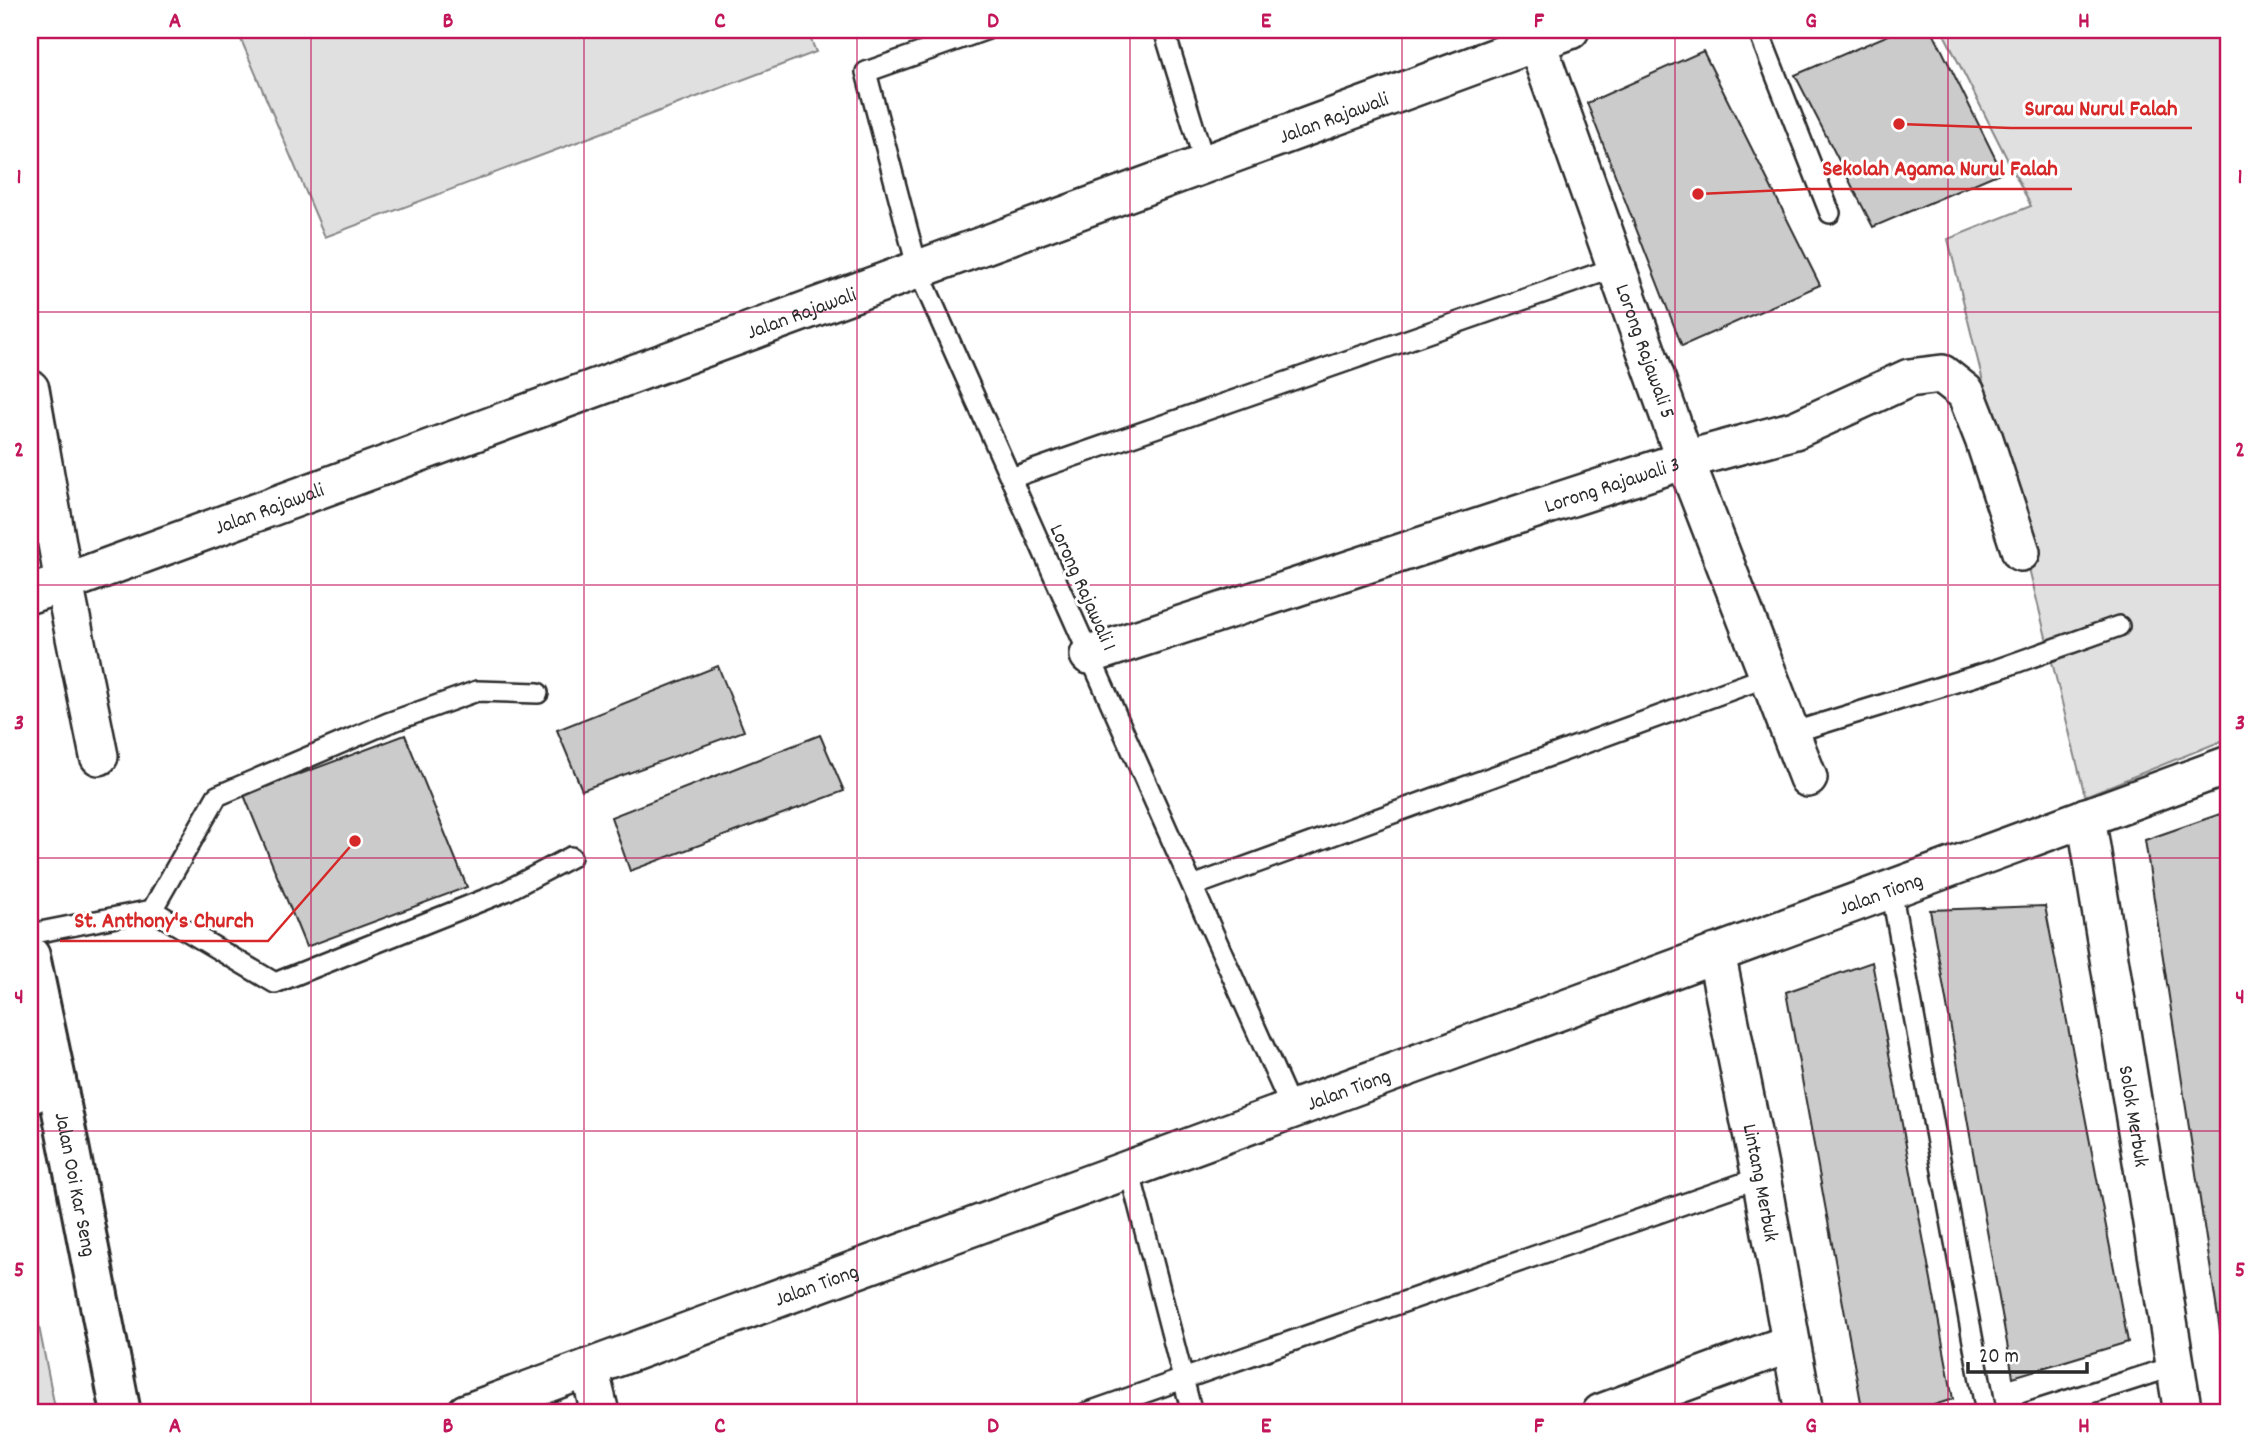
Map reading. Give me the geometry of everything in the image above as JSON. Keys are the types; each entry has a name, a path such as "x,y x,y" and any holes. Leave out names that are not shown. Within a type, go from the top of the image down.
{"main road":[{"name":"Jalan Ooi Kar Seng","path":"30,956 43,1088 121,1413"}],"street":[{"name":"Jalan Rajawali","path":"47,588 1553,35"},
{"name":"Lorong Rajawali 5","path":"1553,35 1617,267 1685,460 1808,778"},
{"name":"Lorong Rajawali 3","path":"1090,654 1685,460 1796,430 1909,379 1942,374 1966,393 2021,552"},
{"path":"30,389 47,588 99,756"},
{"name":"Jalan Tiong","path":"466,1413 2229,765"},
{"name":"Solok Merbuk","path":"2086,817 2183,1413"},
{"name":"Lintang Merbuk","path":"1716,953 1761,1177 1804,1413"},
{"path":"1606,1413 1791,1343"},
{"path":"589,1368 600,1413"}],"lane":[{"name":"Lorong Rajawali 1","path":"985,30 866,72 918,270 1292,1110"},
{"path":"1164,30 1205,164"},
{"path":"1758,30 1830,213"},
{"path":"1011,478 1617,267"},
{"path":"1791,733 1998,670 2119,625"},
{"path":"1193,886 1769,676"},
{"path":"152,910 217,796 387,723 477,691 538,693"},
{"path":"30,934 152,910 275,983 506,891 571,857"},
{"path":"1891,889 1986,1413"},
{"path":"1129,1169 1192,1413"},
{"path":"1086,1413 1761,1177"},
{"path":"2028,1413 2175,1366"}],"shaded area":[{"path":"237,30 807,30 816,52 325,237"},
{"path":"1942,30 2229,30 2229,738 2085,796 1948,239 2031,206"},
{"path":"30,1281 56,1413 30,1413"}],"building":[{"path":"1900,30 1932,30 2002,172 1873,227 1795,75"},
{"path":"1703,51 1820,285 1682,346 1587,103"},
{"path":"718,666 744,731 582,790 557,730"},
{"path":"405,735 467,887 306,947 244,795"},
{"path":"820,735 844,791 630,871 611,817"},
{"path":"2229,811 2229,1389 2145,840"},
{"path":"2045,906 2128,1342 2013,1377 1930,910"},
{"path":"1872,962 1953,1399 1909,1413 1863,1413 1786,992"},
{"path":"2137,1408 2138,1413 2120,1413"}],"place":[{"name":"Surau Nurul Falah","path":"1899,124"},
{"name":"Sekolah Agama Nurul Falah","path":"1698,194"},
{"name":"St. Anthony's Church","path":"355,841"}]}
